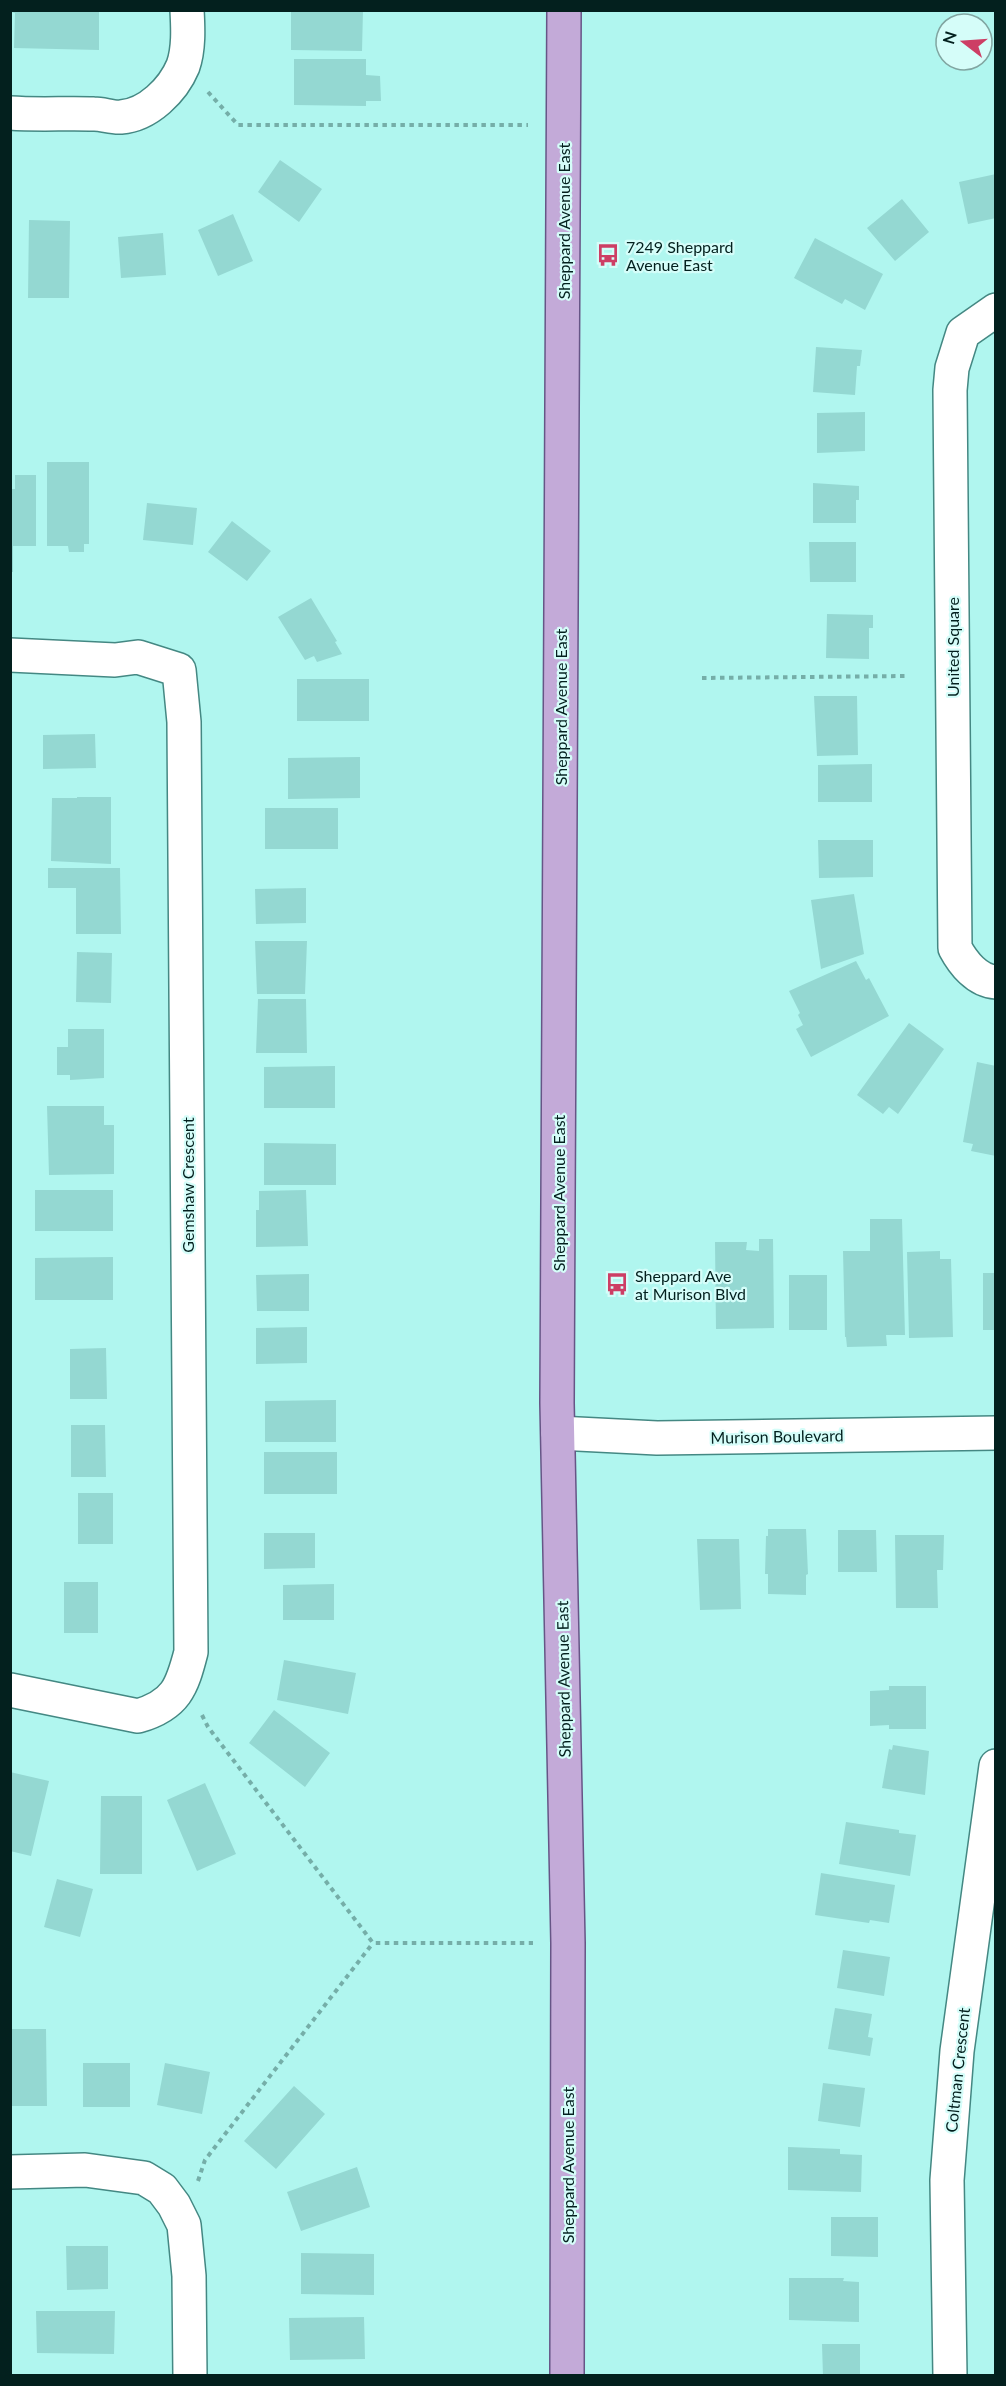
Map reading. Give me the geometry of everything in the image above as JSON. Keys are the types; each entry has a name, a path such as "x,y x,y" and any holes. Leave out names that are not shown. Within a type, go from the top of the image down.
{"main road":[{"name":"Sheppard Avenue East","path":"564,10 558,1433 568,1943 567,2376"}],"street":[{"path":"10,113 50,116 95,114 122,117 146,109 162,97 183,65 188,33 187,10"},
{"name":"United Square","path":"996,310 963,333 952,368 950,390 955,948 962,962 970,970 989,982 996,982"},
{"name":"Gemshaw Crescent","path":"10,655 115,660 138,657 178,670 184,722 191,1652 185,1676 172,1699 156,1710 138,1716 10,1690"},
{"name":"Murison Boulevard","path":"558,1433 657,1438 996,1433"},
{"name":"Coltman Crescent","path":"950,2376 947,2180 957,2051 996,1766"},
{"path":"10,2172 85,2170 144,2178 162,2189 184,2224 189,2276 190,2376"}],"path":[{"path":"183,65 238,125 564,124"},
{"path":"702,678 908,676"},
{"path":"185,1676 208,1727 373,1943"},
{"path":"373,1943 568,1943"},
{"path":"184,2224 205,2160 373,1943"}],"building":[{"path":"11,10 99,10 99,50 14,48 15,13"},
{"path":"291,10 363,10 362,51 291,50"},
{"path":"294,59 366,59 366,75 380,76 381,101 366,101 366,106 294,105"},
{"path":"280,160 322,189 299,222 258,192"},
{"path":"996,174 996,218 968,224 959,182"},
{"path":"902,199 929,232 895,261 867,228"},
{"path":"233,214 253,261 218,276 198,230"},
{"path":"29,220 70,221 69,298 28,298"},
{"path":"163,233 166,275 121,278 118,237"},
{"path":"815,238 883,274 865,310 845,299 842,304 794,278"},
{"path":"816,347 862,350 860,366 857,366 855,395 813,392"},
{"path":"865,412 865,451 817,453 817,413"},
{"path":"47,462 89,462 89,544 84,544 84,552 69,552 68,546 47,546"},
{"path":"15,475 36,475 36,546 13,546 13,572 10,572 10,489 15,489"},
{"path":"813,483 859,486 859,500 856,500 856,523 813,523"},
{"path":"147,503 197,508 193,545 143,540"},
{"path":"232,521 271,551 247,581 208,552"},
{"path":"809,542 856,542 856,582 810,582"},
{"path":"311,598 337,641 335,642 342,654 317,662 314,656 305,660 278,617"},
{"path":"827,614 873,615 873,628 869,628 869,659 826,658"},
{"path":"297,679 369,679 369,721 297,721"},
{"path":"814,696 857,696 858,755 817,756"},
{"path":"95,734 96,768 43,769 43,735"},
{"path":"360,757 360,798 288,799 288,758"},
{"path":"872,764 872,802 818,802 818,765"},
{"path":"111,797 111,864 51,861 52,798"},
{"path":"265,808 338,808 338,849 265,849"},
{"path":"818,840 873,840 873,877 819,878"},
{"path":"48,868 120,868 121,934 76,934 76,888 48,888"},
{"path":"306,888 306,923 256,924 255,889"},
{"path":"854,894 864,954 821,969 811,900"},
{"path":"255,941 307,941 305,994 257,994"},
{"path":"77,952 112,953 111,1003 76,1002"},
{"path":"856,961 866,980 869,978 889,1016 811,1057 796,1029 803,1025 789,991"},
{"path":"258,999 306,999 307,1053 256,1053"},
{"path":"909,1023 944,1049 898,1114 889,1107 883,1114 857,1095"},
{"path":"68,1029 104,1029 104,1078 70,1080 70,1075 57,1075 57,1047 68,1047"},
{"path":"977,1062 996,1066 996,1156 971,1151 973,1144 963,1142"},
{"path":"335,1066 335,1108 264,1108 264,1067"},
{"path":"47,1106 104,1106 104,1125 114,1125 114,1174 49,1175"},
{"path":"264,1143 336,1144 336,1185 264,1185"},
{"path":"35,1190 113,1190 113,1231 35,1231"},
{"path":"306,1190 308,1246 256,1247 256,1210 259,1210 259,1191"},
{"path":"870,1219 902,1219 905,1335 886,1335 887,1346 847,1347 843,1251 870,1251"},
{"path":"759,1239 773,1239 774,1328 716,1329 715,1242 747,1242 746,1250 759,1251"},
{"path":"940,1251 940,1259 951,1259 953,1337 909,1338 907,1252"},
{"path":"113,1257 113,1300 35,1300 35,1258"},
{"path":"983,1273 996,1273 996,1330 983,1330"},
{"path":"309,1274 309,1311 257,1311 256,1275"},
{"path":"789,1275 827,1275 827,1330 789,1330"},
{"path":"307,1327 307,1363 256,1364 256,1328"},
{"path":"106,1348 107,1399 70,1399 70,1349"},
{"path":"336,1400 336,1442 265,1442 265,1401"},
{"path":"71,1425 105,1425 106,1477 71,1477"},
{"path":"264,1452 337,1452 337,1494 264,1494"},
{"path":"78,1493 113,1493 113,1544 78,1544"},
{"path":"768,1529 806,1529 808,1574 806,1575 806,1595 768,1594 768,1574 765,1574"},
{"path":"838,1530 876,1530 877,1572 838,1572"},
{"path":"264,1533 315,1533 315,1568 264,1569"},
{"path":"895,1535 944,1535 943,1570 937,1570 938,1608 896,1608"},
{"path":"697,1539 739,1539 741,1609 700,1610"},
{"path":"64,1582 98,1582 98,1633 64,1633"},
{"path":"334,1584 334,1620 283,1620 283,1585"},
{"path":"284,1660 356,1673 348,1714 277,1700"},
{"path":"889,1686 926,1686 926,1729 889,1729 889,1725 870,1726 870,1691 889,1690"},
{"path":"274,1710 330,1753 305,1787 249,1743"},
{"path":"893,1745 929,1751 925,1795 882,1788 889,1749 892,1750"},
{"path":"10,1772 49,1781 31,1856 10,1851"},
{"path":"205,1783 236,1854 197,1871 167,1800"},
{"path":"101,1796 142,1796 142,1874 100,1874"},
{"path":"846,1822 899,1830 899,1833 916,1835 910,1876 839,1864"},
{"path":"821,1873 895,1885 889,1923 870,1920 869,1923 815,1915"},
{"path":"57,1879 93,1889 80,1937 44,1927"},
{"path":"843,1950 890,1957 884,1996 837,1988"},
{"path":"835,2008 872,2014 868,2037 873,2038 870,2056 828,2049"},
{"path":"10,2029 46,2029 47,2106 10,2106"},
{"path":"83,2063 130,2063 130,2107 83,2107"},
{"path":"165,2063 210,2072 202,2114 157,2105"},
{"path":"823,2083 865,2088 860,2127 818,2121"},
{"path":"294,2086 325,2114 276,2169 244,2141"},
{"path":"788,2147 840,2149 840,2154 862,2155 861,2192 788,2190"},
{"path":"357,2167 370,2207 301,2231 287,2192"},
{"path":"831,2217 878,2217 878,2257 831,2256"},
{"path":"66,2246 108,2246 108,2289 67,2290"},
{"path":"301,2253 374,2254 374,2295 301,2294"},
{"path":"789,2278 844,2278 843,2281 859,2282 859,2322 789,2320"},
{"path":"36,2311 115,2311 114,2354 37,2353"},
{"path":"364,2317 365,2359 290,2360 289,2318"},
{"path":"822,2344 860,2344 860,2376 823,2376"}],"place":[{"name":"7249 Sheppard Avenue East","path":"608,255"},
{"name":"Sheppard Ave at Murison Blvd","path":"617,1284"}]}
